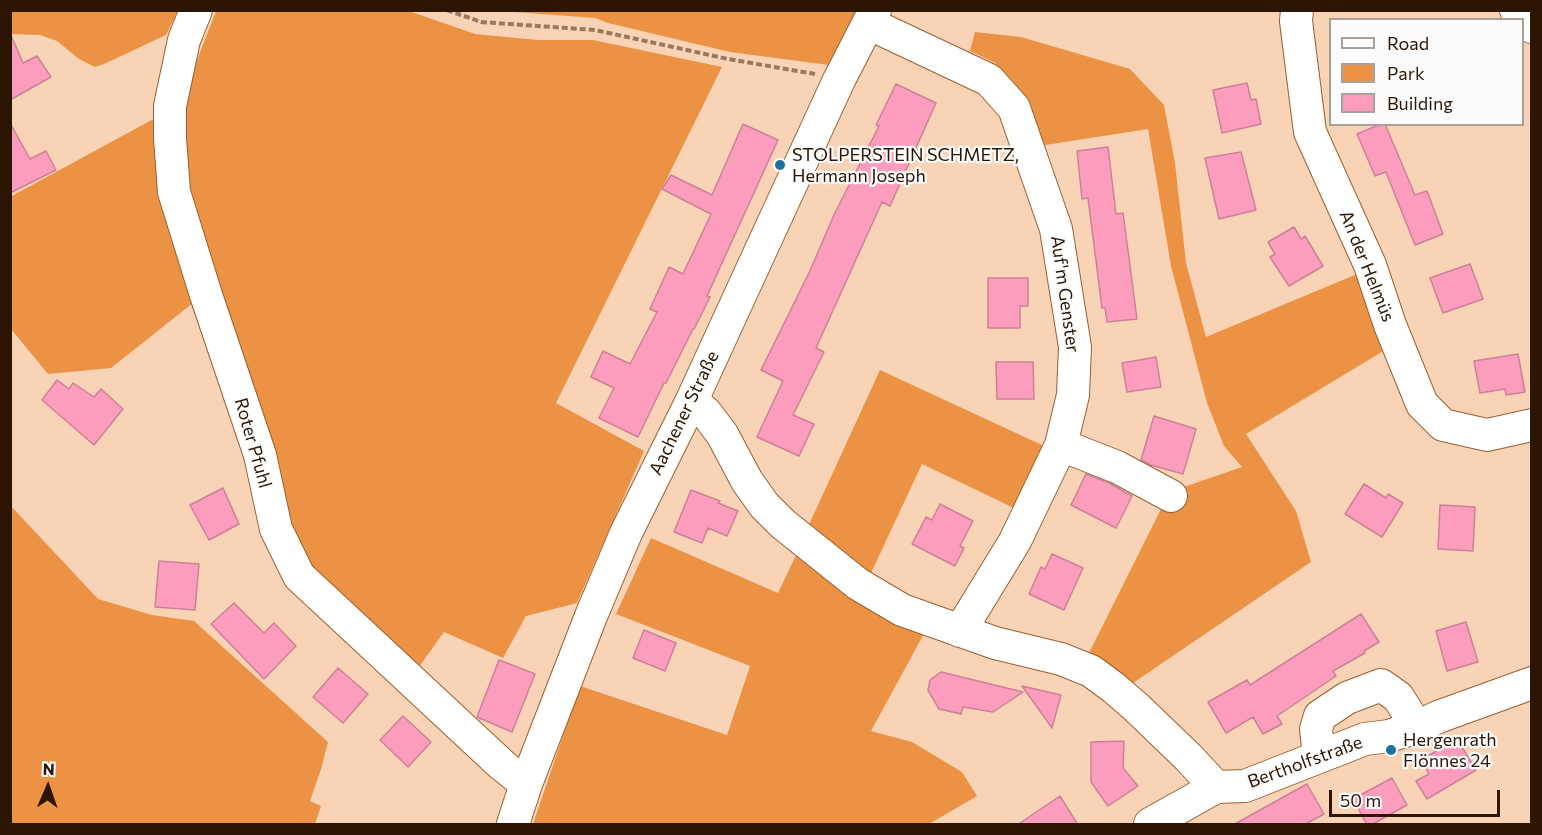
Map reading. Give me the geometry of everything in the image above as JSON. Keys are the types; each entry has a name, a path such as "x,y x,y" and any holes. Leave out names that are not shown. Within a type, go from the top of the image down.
{"street":[{"name":"Roter Pfuhl","path":"196,10 184,40 170,106 174,192 260,455 276,529 299,576 502,765 526,784"},
{"name":"An der Helmüs","path":"1297,10 1296,21 1310,132 1370,265 1390,324 1422,404 1443,425 1487,435 1532,424"},
{"name":"Aachener Straße","path":"513,825 526,784 621,544 692,400 839,80 872,17"},
{"name":"Auf'm Genster","path":"872,17 989,80 1014,108 1056,229 1075,347 1073,395 1061,445 1015,541 960,631"},
{"path":"692,400 706,413 722,434 747,481 764,505 783,524 858,584 902,610 995,643 1061,659 1091,671 1136,708 1216,787"},
{"path":"1061,445 1117,467 1171,496"},
{"name":"Bertholfstraße","path":"1150,825 1216,787 1245,786 1365,739 1389,736 1417,727 1438,717 1532,683"},
{"path":"1319,756 1316,729 1320,716 1347,698 1381,685 1398,697 1417,727"}],"path":[{"path":"447,10 481,22 595,30 728,60 803,71"}],"green space":[{"path":"11,10 178,11 166,35 95,67 79,59 57,41 40,35 11,34"},
{"path":"216,11 409,11 475,34 538,40 593,40 722,67 556,403 644,451 577,603 526,616 503,658 444,632 419,667 310,576 286,530 188,187 182,126 189,81"},
{"path":"502,11 857,11 829,65 730,52 595,18"},
{"path":"975,32 1021,37 1130,69 1164,105 1175,163 1186,263 1206,337 1362,272 1385,350 1246,434 1296,511 1311,562 1130,685 1088,655 1161,509 1157,498 1242,467 1224,446 1207,403 1171,266 1148,129 1039,146 1018,90 995,63 970,51"},
{"path":"159,116 198,299 111,368 48,374 11,329 10,197"},
{"path":"880,370 1044,446 1014,508 922,464 871,573 807,529"},
{"path":"10,505 98,599 152,615 194,621 328,742 310,801 321,806 315,824 11,824"},
{"path":"651,538 778,593 797,553 926,630 871,731 912,742 962,772 977,796 929,824 533,824 580,686 727,735 750,666 616,614"}],"building":[{"path":"10,33 23,63 37,56 51,77 10,100"},
{"path":"1247,83 1251,100 1256,99 1261,124 1222,133 1213,90"},
{"path":"896,84 936,103 890,206 882,202 816,348 824,352 793,415 814,424 799,456 757,437 783,381 761,370 879,126 876,125"},
{"path":"10,123 30,159 46,151 56,170 10,193"},
{"path":"743,124 778,140 707,296 710,297 638,437 599,418 614,388 591,377 603,351 630,364 657,312 650,309 669,267 683,274 711,214 662,189 671,175 712,195"},
{"path":"1376,126 1386,126 1415,195 1427,191 1443,234 1415,245 1386,172 1375,176 1357,134"},
{"path":"1108,147 1116,214 1123,213 1137,319 1107,322 1105,308 1102,308 1088,198 1082,199 1077,151"},
{"path":"1241,152 1256,210 1219,219 1205,158"},
{"path":"1294,227 1301,239 1305,236 1323,266 1289,286 1270,257 1275,254 1268,242"},
{"path":"1470,264 1483,299 1443,313 1430,278"},
{"path":"988,278 1028,278 1028,306 1020,306 1020,328 988,328"},
{"path":"1518,354 1525,392 1506,395 1505,389 1480,393 1474,361"},
{"path":"1156,357 1161,387 1127,392 1122,363"},
{"path":"996,362 1033,362 1034,399 997,399"},
{"path":"57,380 69,389 73,383 94,397 101,389 123,409 94,445 42,400"},
{"path":"1154,416 1196,429 1183,474 1141,460"},
{"path":"1086,474 1109,483 1132,496 1116,528 1071,505"},
{"path":"1364,484 1386,498 1388,494 1403,503 1382,537 1345,514"},
{"path":"223,488 239,524 209,540 190,505"},
{"path":"691,490 738,511 727,536 708,528 702,543 674,532"},
{"path":"940,504 973,521 960,546 964,548 955,566 912,544 926,517 932,520"},
{"path":"1440,505 1475,507 1473,551 1438,549"},
{"path":"1052,554 1083,568 1064,610 1029,594 1041,567 1045,569"},
{"path":"159,561 199,564 195,610 155,607"},
{"path":"234,603 264,633 274,623 296,646 264,679 211,624"},
{"path":"1361,614 1379,642 1364,651 1365,653 1333,671 1336,676 1277,716 1282,724 1263,734 1253,717 1226,733 1208,702 1247,680 1250,685"},
{"path":"1466,622 1478,662 1447,671 1436,631"},
{"path":"644,630 676,643 665,671 633,658"},
{"path":"499,660 535,674 512,732 477,717"},
{"path":"338,668 368,694 343,723 313,697"},
{"path":"941,672 1023,692 993,712 963,707 961,714 939,709 928,690 930,680"},
{"path":"1022,686 1061,695 1052,728"},
{"path":"403,716 431,742 408,767 380,740"},
{"path":"1457,739 1476,770 1427,799 1416,781 1429,774 1421,760"},
{"path":"1124,741 1123,768 1138,786 1108,806 1091,782 1091,742"},
{"path":"1392,778 1407,805 1367,825 1353,799"},
{"path":"1307,784 1324,814 1304,825 1233,825"},
{"path":"1060,796 1078,825 1017,825"}],"place":[{"name":"STOLPERSTEIN SCHMETZ, Hermann Joseph","path":"780,165"},
{"name":"Hergenrath Flönnes 24","path":"1391,750"}]}
